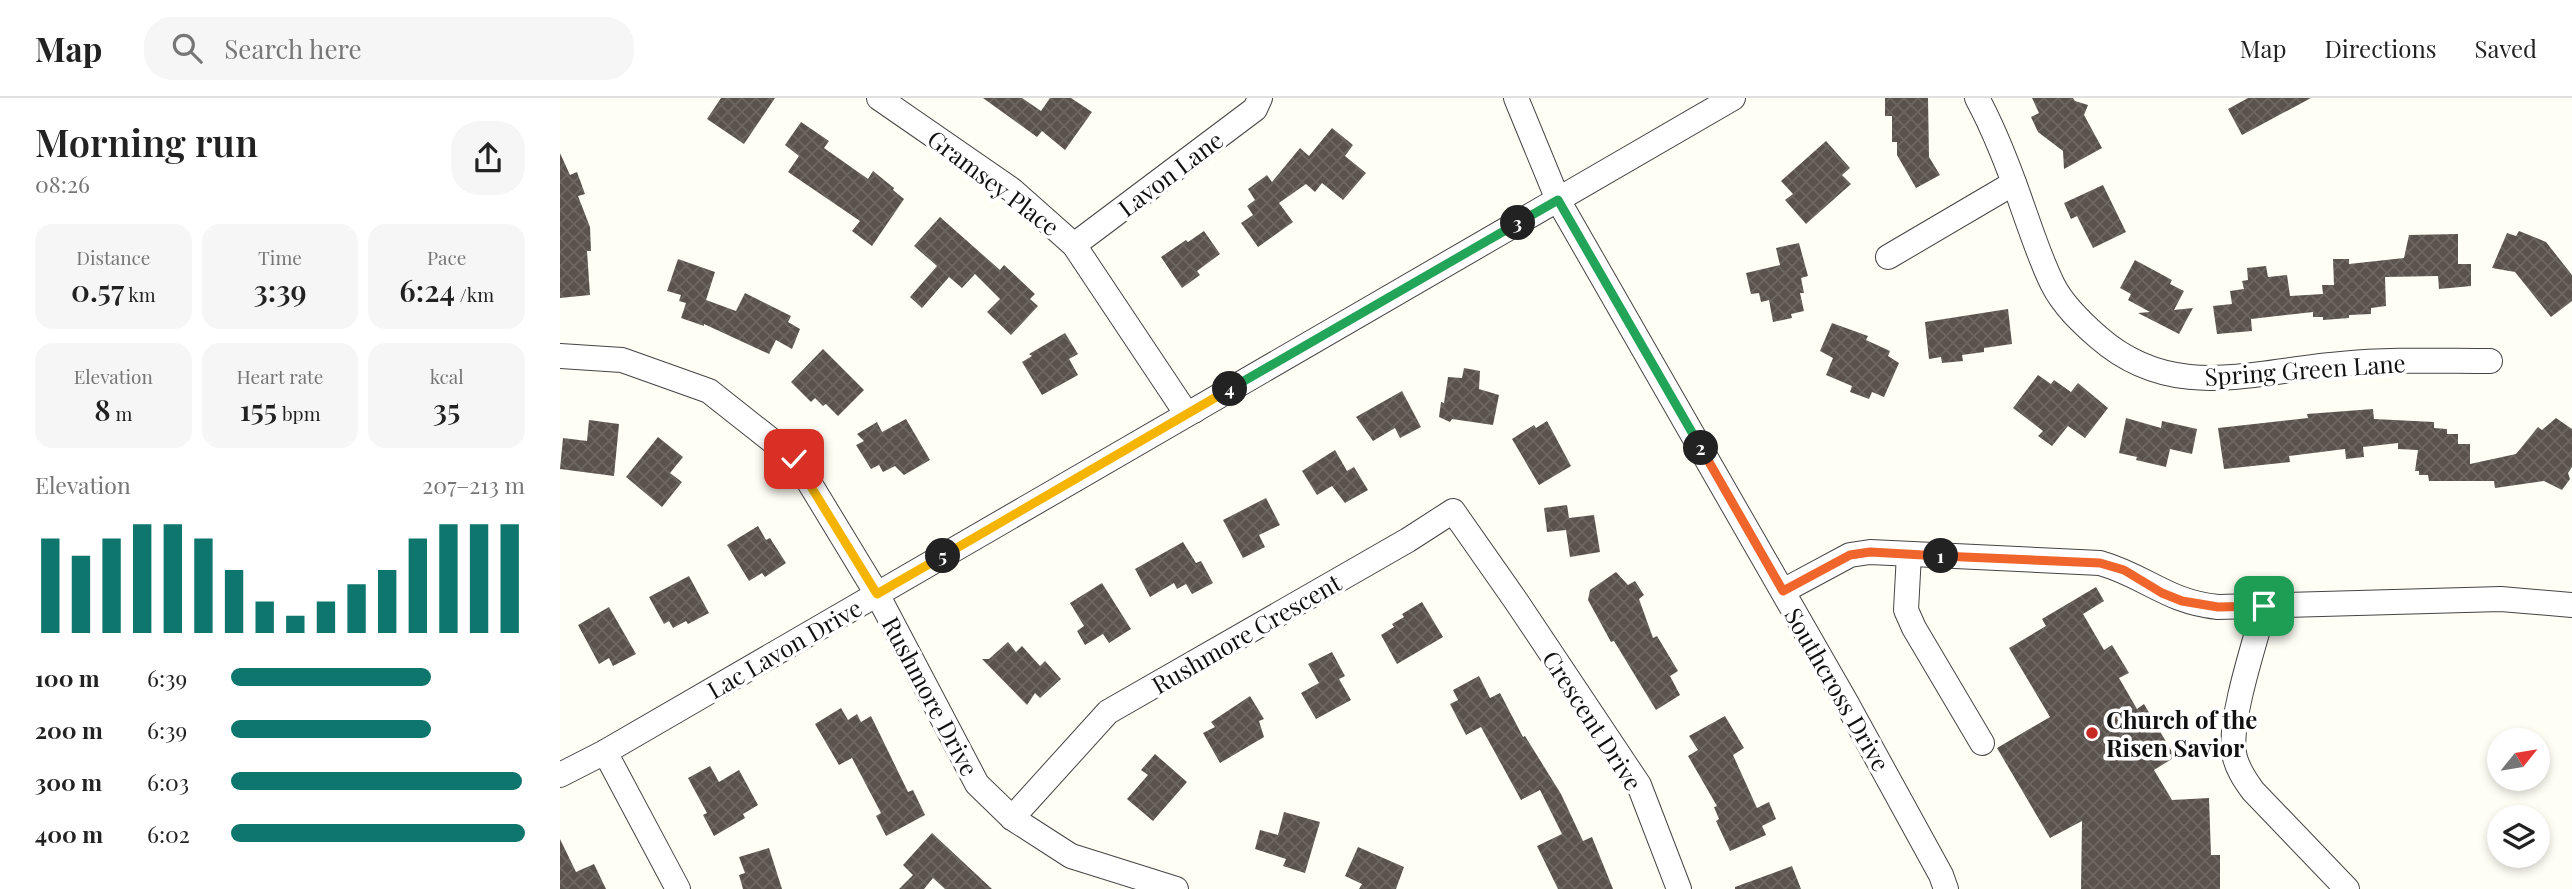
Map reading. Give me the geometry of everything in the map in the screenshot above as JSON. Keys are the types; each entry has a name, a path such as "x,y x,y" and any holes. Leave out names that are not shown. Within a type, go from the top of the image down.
{"street":[{"name":"Gramsey Place","path":"879,98 1012,190 1074,244 1184,410 1194,411"},
{"name":"Lavon Lane","path":"1074,244 1255,109 1260,98"},
{"name":"Southcross Drive","path":"1516,98 1558,200 1889,779 1941,874 1946,889"},
{"name":"Lac Lavon Drive","path":"560,775 605,752 1733,98"},
{"name":"Spring Green Lane","path":"1977,98 2014,183 2054,287 2083,325 2134,362 2196,379 2211,380 2354,363 2490,361"},
{"path":"1888,257 2014,183"},
{"name":"Rushmore Drive","path":"560,356 621,360 709,391 794,459 877,594 977,784 1012,818 1071,856 1167,888"},
{"name":"Rushmore Crescent","path":"1012,818 1108,712 1408,541 1453,511 1487,561"},
{"path":"1783,591 1850,555 1870,552 2100,563 2124,570 2162,593 2182,601 2218,607 2501,599 2572,605"},
{"path":"1909,554 1906,610 1982,743"},
{"name":"Crescent Drive","path":"1487,561 1639,785 1679,889"},
{"path":"2264,606 2234,726 2234,754 2242,775 2253,792 2347,889"},
{"path":"605,752 678,889"}],"building":[{"path":"721,98 775,98 744,144 707,119"},
{"path":"983,98 1022,98 1041,111 1050,98 1071,98 1092,112 1065,150 1042,131 1037,137"},
{"path":"1885,98 1928,98 1929,157 1940,175 1916,188 1897,155 1897,142 1892,142 1892,116 1885,116"},
{"path":"2032,98 2073,98 2088,105 2084,115 2102,148 2064,169 2063,151 2038,132 2031,117 2039,113"},
{"path":"2248,98 2311,98 2242,135 2228,109"},
{"path":"801,122 829,141 824,148 868,179 873,171 904,199 872,246 852,231 860,221 788,172 799,156 785,145"},
{"path":"1332,128 1353,145 1345,156 1366,173 1343,200 1322,183 1315,192 1306,184 1279,203 1293,222 1258,247 1241,223 1253,215 1247,206 1255,200 1248,189 1267,175 1272,182 1300,148 1309,156"},
{"path":"1826,141 1850,168 1842,175 1851,184 1806,224 1785,200 1793,194 1781,181"},
{"path":"560,153 570,175 577,172 585,194 578,196 590,227 591,251 587,251 590,295 560,298"},
{"path":"2103,185 2126,232 2093,248 2077,216 2071,219 2064,203"},
{"path":"940,217 1000,270 1004,265 1035,294 1030,299 1038,306 1011,335 987,312 1000,299 975,274 962,288 949,277 922,308 910,297 937,266 914,246"},
{"path":"1204,231 1220,254 1197,271 1200,275 1182,288 1161,257"},
{"path":"2519,231 2546,242 2572,275 2572,301 2551,317 2515,272 2492,268 2507,233 2516,236"},
{"path":"2458,234 2458,264 2471,264 2471,286 2439,289 2438,276 2385,277 2386,306 2371,308 2371,314 2323,320 2323,317 2313,317 2313,312 2251,319 2252,331 2217,334 2213,306 2232,304 2230,291 2244,289 2242,281 2248,280 2247,268 2266,266 2268,277 2287,275 2290,296 2323,294 2322,285 2334,285 2333,259 2349,259 2349,264 2404,258 2409,235"},
{"path":"1799,243 1808,276 1801,278 1804,293 1800,293 1804,311 1791,314 1792,318 1773,322 1769,300 1761,302 1759,293 1751,294 1746,273 1780,265 1776,248"},
{"path":"678,259 715,272 706,300 736,311 745,293 791,316 788,322 800,329 792,349 776,340 769,354 704,324 681,318 686,303 679,301 681,295 667,291"},
{"path":"2135,260 2172,280 2170,284 2184,291 2174,310 2193,308 2179,334 2138,313 2150,312 2128,300 2131,294 2120,288"},
{"path":"2008,309 2012,344 1984,348 1984,352 1962,355 1963,361 1942,363 1941,357 1929,359 1925,322"},
{"path":"1832,323 1868,336 1866,340 1890,351 1888,356 1899,363 1884,397 1872,392 1869,399 1850,392 1852,386 1826,375 1833,358 1820,351"},
{"path":"1065,333 1078,354 1069,359 1078,375 1042,395 1022,362 1032,356 1029,354"},
{"path":"823,349 864,390 838,416 815,398 811,402 791,382"},
{"path":"1464,368 1480,371 1479,389 1499,395 1493,425 1452,419 1450,422 1439,417 1448,377 1462,378"},
{"path":"2038,375 2051,384 2054,380 2071,392 2078,383 2108,408 2085,438 2068,426 2052,446 2038,436 2043,431 2013,408"},
{"path":"1402,391 1421,427 1400,438 1395,428 1373,441 1356,417"},
{"path":"2373,409 2374,419 2434,422 2434,428 2447,429 2447,434 2458,434 2458,444 2470,444 2470,464 2516,454 2538,427 2542,430 2556,418 2572,429 2572,467 2568,473 2570,479 2562,490 2544,481 2495,488 2494,481 2429,481 2428,475 2419,475 2419,471 2415,471 2418,450 2398,449 2398,443 2363,447 2364,457 2346,459 2345,449 2289,456 2290,462 2224,469 2218,428 2308,418 2307,414"},
{"path":"2126,418 2161,428 2162,421 2197,429 2192,454 2170,449 2166,467 2119,453"},
{"path":"906,419 930,460 904,475 895,466 883,472 879,465 871,469 856,445 864,441 857,434 877,422 882,432"},
{"path":"589,420 619,424 614,476 560,469 563,438 587,441"},
{"path":"1547,421 1571,466 1539,485 1512,439 1534,425 1536,428"},
{"path":"658,437 683,457 670,473 682,482 662,507 626,477"},
{"path":"1335,450 1347,471 1354,467 1368,490 1345,503 1332,486 1317,495 1302,471"},
{"path":"1266,498 1280,525 1259,535 1265,547 1243,558 1223,520"},
{"path":"1567,505 1569,518 1594,515 1600,552 1570,557 1566,530 1547,532 1544,508"},
{"path":"758,526 766,540 770,538 786,563 765,577 762,573 749,581 727,545"},
{"path":"1183,542 1196,563 1201,561 1213,583 1192,594 1186,584 1177,589 1174,583 1150,597 1135,569"},
{"path":"1616,572 1628,585 1635,581 1644,595 1639,599 1653,638 1657,636 1678,671 1670,676 1680,695 1656,710 1614,641 1611,642 1588,600 1590,590"},
{"path":"689,576 709,613 673,628 669,621 664,624 649,597"},
{"path":"1102,583 1131,629 1109,643 1103,634 1085,645 1077,631 1084,626 1070,603"},
{"name":"Church of the Risen Savior","path":"2096,587 2104,601 2083,614 2104,650 2112,645 2129,673 2119,678 2137,709 2144,704 2175,757 2154,770 2172,800 2209,798 2211,855 2220,855 2220,889 2081,889 2082,821 2050,838 1997,748 2050,717 2009,648 2046,626 2042,619"},
{"path":"1422,602 1443,637 1397,664 1381,635 1404,617 1402,614"},
{"path":"609,607 636,654 613,666 609,658 599,664 578,625"},
{"path":"1008,642 1016,652 1022,646 1040,666 1045,661 1061,679 1040,698 1035,693 1027,705 982,659 989,659"},
{"path":"1332,652 1345,676 1339,679 1351,700 1316,719 1301,693 1319,683 1308,664"},
{"path":"1479,676 1490,698 1500,693 1523,737 1525,736 1561,794 1583,841 1592,837 1613,889 1558,889 1537,846 1562,834 1540,790 1521,800 1481,727 1466,735 1450,704 1458,700 1453,690"},
{"path":"1250,696 1264,719 1259,721 1264,737 1220,763 1203,733 1215,727 1211,722"},
{"path":"841,708 848,720 857,714 861,722 871,716 908,792 913,790 925,815 886,836 876,816 881,813 852,758 839,765 815,724"},
{"path":"1725,716 1744,748 1733,755 1757,808 1769,802 1776,819 1762,826 1766,835 1730,851 1716,821 1719,819 1714,807 1717,806 1688,756 1698,750 1689,736"},
{"path":"1155,754 1187,782 1153,821 1127,799 1148,775 1141,770"},
{"path":"710,766 719,782 739,770 758,805 743,814 745,818 714,836 703,815 707,813 688,778"},
{"path":"1284,812 1320,822 1305,873 1283,866 1286,859 1255,849 1260,830 1278,835"},
{"path":"932,833 992,889 945,889 933,878 924,889 899,889 913,875 903,865"},
{"path":"560,839 576,872 594,864 606,889 560,889"},
{"path":"1358,847 1404,867 1396,889 1359,889 1362,884 1345,876"},
{"path":"769,848 782,889 743,889 739,875 745,873 739,857"},
{"path":"1792,866 1801,889 1735,889 1735,887"}],"place":[{"name":"Church of the Risen Savior","path":"2092,733"}],"route":[{"path":"794,459 877,594 1558,200 1783,591 1850,555 1870,552 2100,563 2124,570 2162,593 2182,601 2218,607 2264,606"}]}
